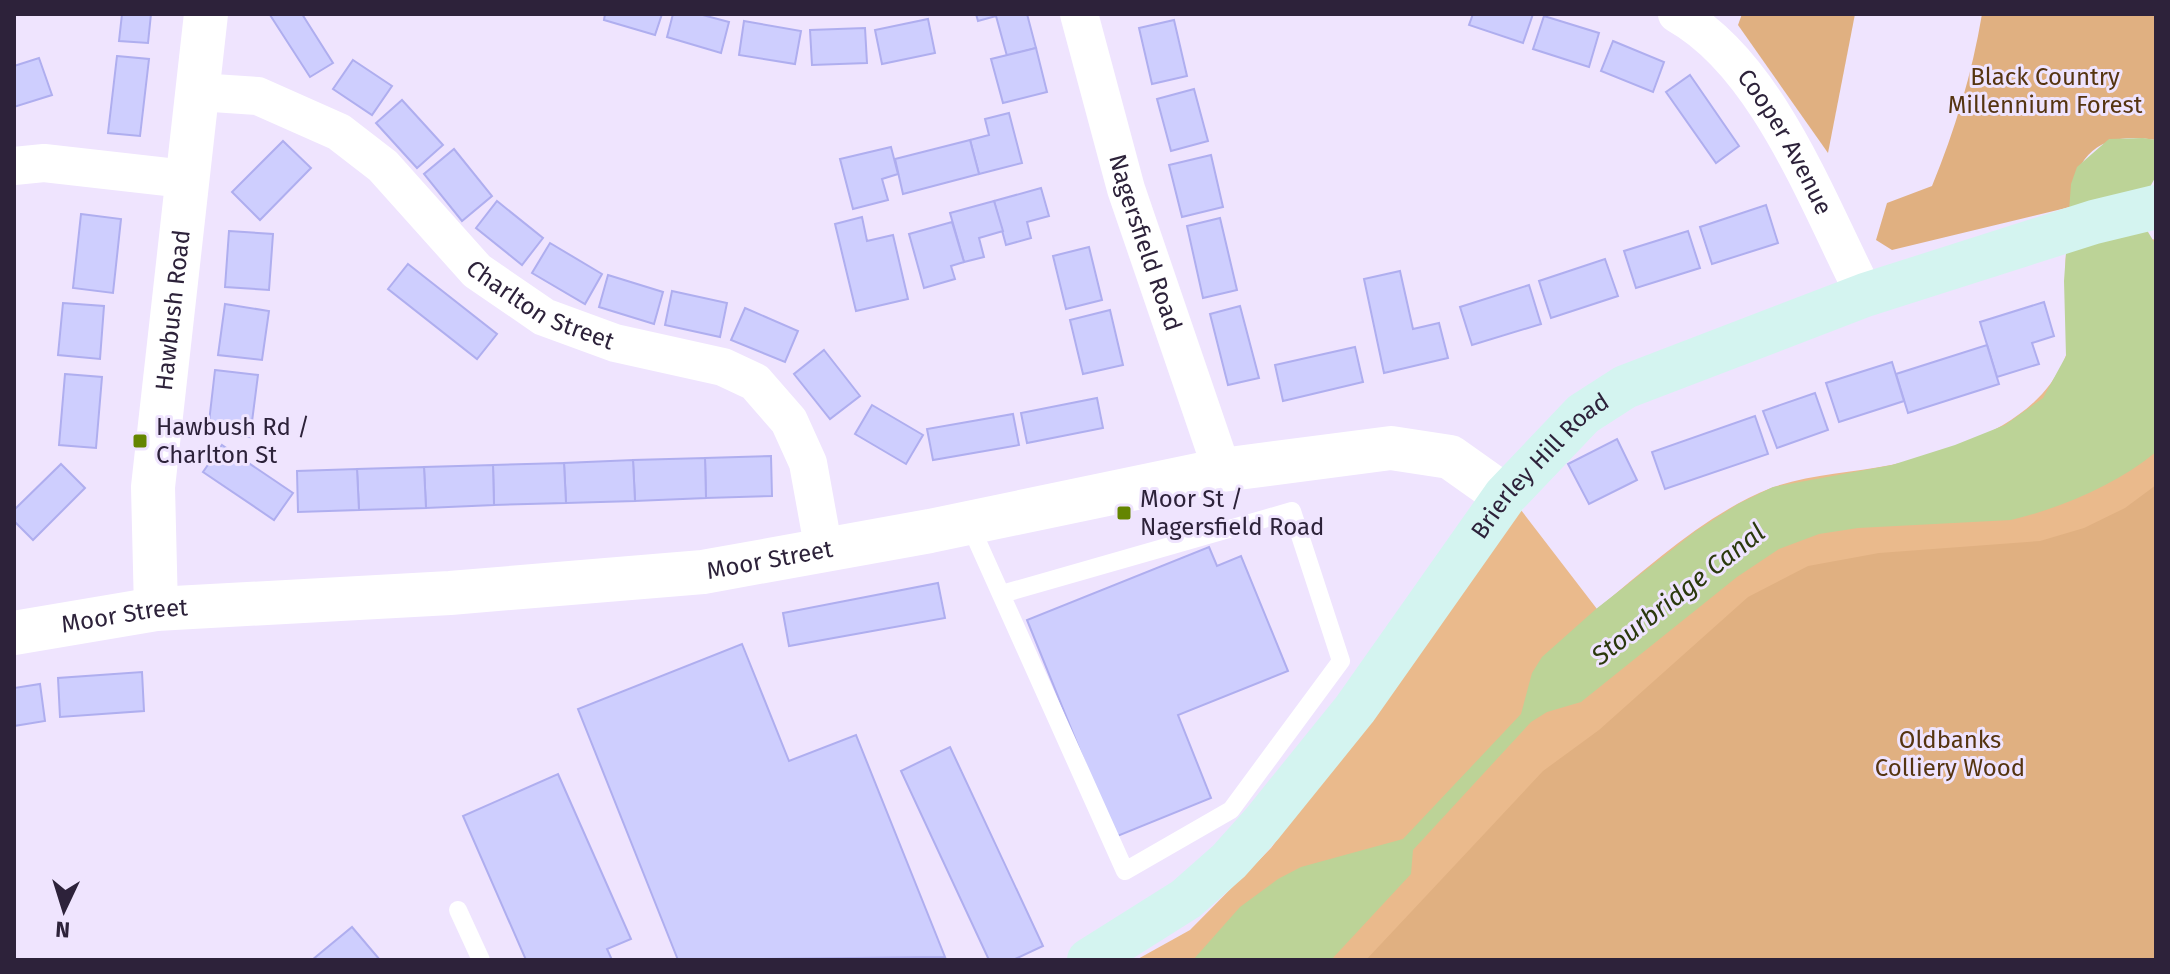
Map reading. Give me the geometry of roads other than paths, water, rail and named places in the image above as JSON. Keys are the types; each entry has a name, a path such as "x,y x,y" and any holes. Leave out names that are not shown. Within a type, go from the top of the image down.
{"main road":[{"name":"Brierley Hill Road","path":"1089,960 1186,899 1255,832 1355,709 1505,496 1583,414 1625,387 1865,295 2094,222 2156,207"}],"street":[{"name":"Hawbush Road","path":"156,609 153,487 169,360 185,179 206,14"},
{"name":"Nagersfield Road","path":"1079,14 1126,189 1222,470"},
{"name":"Cooper Avenue","path":"1677,14 1719,42 1764,96 1865,295"},
{"name":"Charlton Street","path":"198,92 258,96 339,132 383,166 477,271 544,317 615,343 723,367 755,382 789,421 808,463 824,551"},
{"path":"14,166 44,163 185,179"},
{"name":"Moor Street","path":"14,633 156,609 450,593 703,572 969,523 1222,470 1391,448 1450,457 1505,496"}],"lane":[{"path":"969,523 1125,871 1231,810 1341,661 1292,511 1002,594"},
{"path":"458,910 481,960"}],"water":[{"name":"Stourbridge Canal","path":"2109,139 2156,140 2156,176 2144,198 2145,227 2156,245 2156,452 2124,475 2087,494 2011,520 1858,528 1819,534 1779,549 1737,577 1581,702 1547,712 1531,722 1413,850 1411,874 1331,960 1193,960 1240,907 1278,879 1301,867 1403,839 1521,714 1532,673 1542,657 1596,609 1696,531 1738,504 1773,487 1892,465 1955,445 2005,425 2043,398 2066,356 2064,281 2071,184 2077,167"}],"place":[{"name":"Hawbush Rd / Charlton St","path":"140,441"},
{"name":"Moor St / Nagersfield Road","path":"1124,513"}],"park label":[{"name":"Black Country Millennium Forest","path":"2045,91"},
{"name":"Oldbanks Colliery Wood","path":"1950,754"}]}
